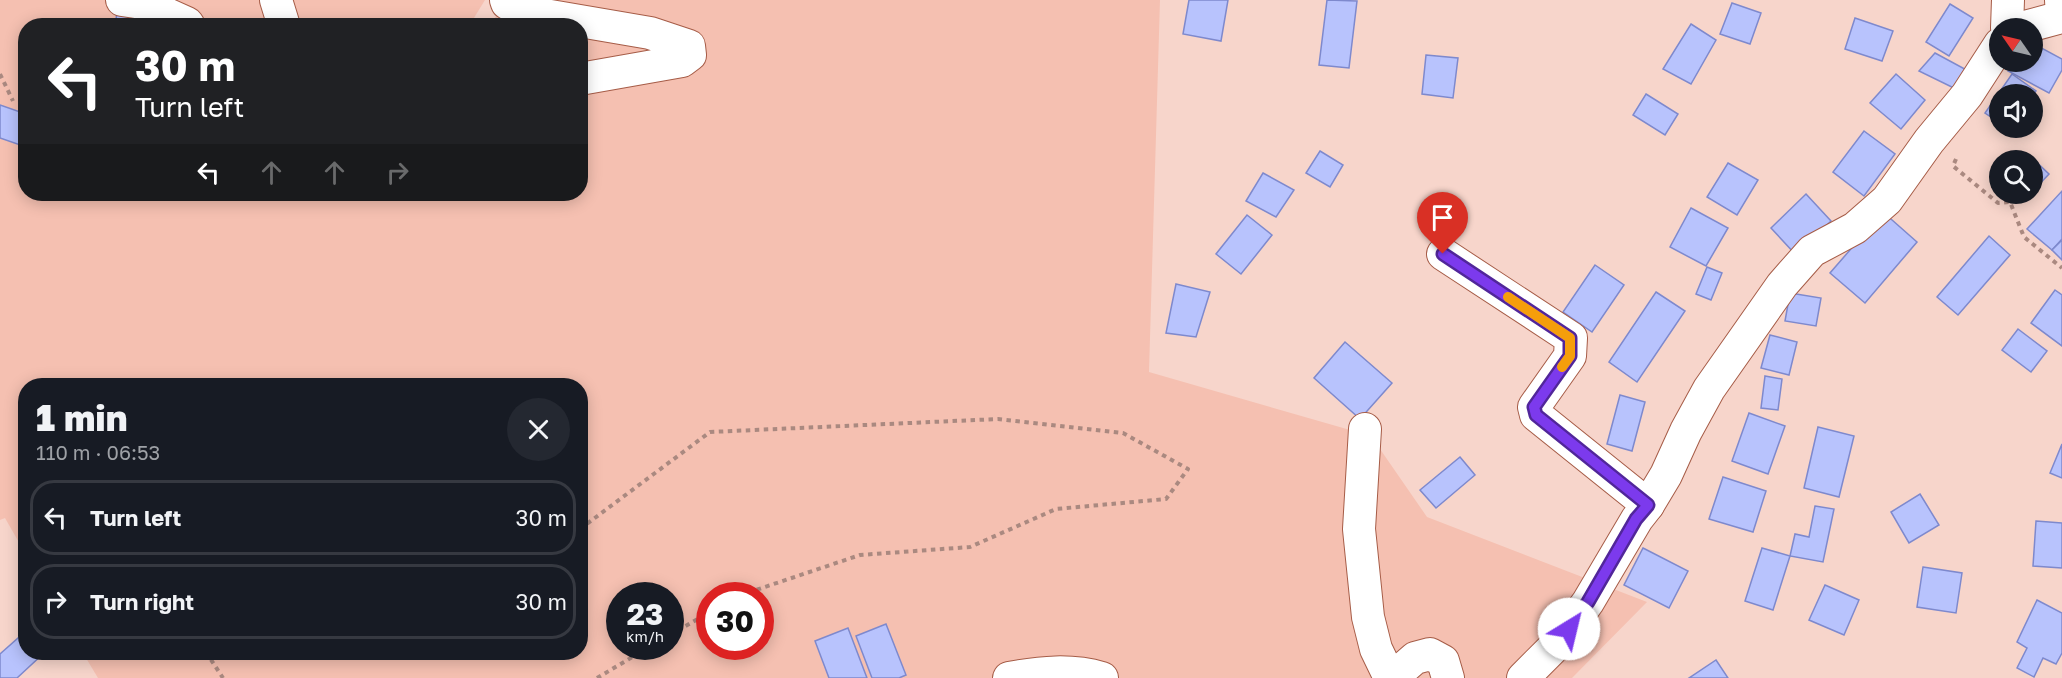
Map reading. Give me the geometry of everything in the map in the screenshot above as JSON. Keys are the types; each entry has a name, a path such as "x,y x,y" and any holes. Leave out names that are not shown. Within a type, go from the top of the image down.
{"street":[{"path":"122,0 142,3 176,18"},
{"path":"276,0 282,18"},
{"path":"506,0 507,3 521,11 562,18"},
{"path":"2007,18 2008,0"},
{"path":"2043,22 2062,17 2061,0"},
{"path":"588,22 650,33 689,46 690,55 682,61 588,78"},
{"path":"1523,678 1559,642 1588,602 1636,519 1648,505 1666,475 1709,389 1782,285 1812,251 1855,228 1887,200 1929,141 1967,95 1989,61"},
{"path":"1443,254 1570,338 1570,356 1534,407 1536,415 1648,505"},
{"path":"1365,429 1359,529 1368,617 1376,649 1391,678 1415,658 1430,654 1443,661 1448,678"},
{"path":"1009,678 1045,672 1085,673 1102,678"}],"path":[{"path":"0,74 13,101"},
{"path":"1956,158 1953,166 1998,203 2010,202 2024,237 2062,268"},
{"path":"588,523 710,432 998,419 1123,433 1188,470 1166,499 1056,509 970,547 860,555 774,584"},
{"path":"212,660 224,678"},
{"path":"597,678 627,660"}],"shaded area":[{"path":"0,0 269,0 282,18 18,18 18,201 588,201 588,18 495,18 507,3 505,0 1160,0 1149,372 1371,436 1427,517 1647,602 1572,678 98,678 87,660 588,660 588,378 18,378 18,541 5,518 0,520"},
{"path":"282,0 485,0 474,18 298,18"}],"building":[{"path":"1189,0 1228,0 1221,41 1183,34"},
{"path":"1327,0 1357,1 1349,68 1319,65"},
{"path":"1732,3 1761,13 1750,44 1720,34"},
{"path":"1950,4 1973,18 1949,56 1926,42"},
{"path":"118,6 143,18 116,18"},
{"path":"1855,18 1893,31 1882,61 1845,49"},
{"path":"1691,24 1716,40 1691,84 1663,69"},
{"path":"2043,49 2062,59 2062,70 2049,93 2043,90 2043,84 2032,84 2010,72 2043,72"},
{"path":"1935,53 1974,74 1962,92 1919,71"},
{"path":"1426,55 1458,58 1453,98 1422,94"},
{"path":"1896,74 1925,100 1901,129 1870,103"},
{"path":"2012,74 2026,84 2005,84"},
{"path":"1646,94 1678,114 1665,135 1633,115"},
{"path":"0,105 18,111 18,144 0,138"},
{"path":"1864,131 1895,154 1864,196 1833,172"},
{"path":"1320,151 1343,165 1330,187 1306,173"},
{"path":"1728,163 1758,180 1737,215 1707,197"},
{"path":"2043,168 2049,174 2043,180"},
{"path":"1263,173 1294,190 1276,217 1246,201"},
{"path":"2062,191 2062,239 2052,250 2027,229"},
{"path":"1806,194 1831,221 1796,255 1771,228"},
{"path":"1691,208 1728,228 1706,266 1670,247"},
{"path":"1883,212 1917,242 1865,303 1830,273"},
{"path":"1247,215 1272,235 1241,274 1216,254"},
{"path":"1989,236 2010,255 1958,315 1937,297"},
{"path":"2062,240 2062,260 2052,250"},
{"path":"1595,265 1624,285 1592,332 1563,312"},
{"path":"1707,267 1722,273 1711,300 1696,294"},
{"path":"1176,284 1210,292 1196,337 1166,333"},
{"path":"2055,290 2062,295 2062,346 2031,323"},
{"path":"1656,292 1685,311 1637,382 1609,362"},
{"path":"1790,293 1821,298 1816,326 1785,321"},
{"path":"2018,329 2047,351 2031,372 2002,350"},
{"path":"1770,335 1797,342 1789,375 1761,368"},
{"path":"1345,342 1392,383 1360,419 1314,378"},
{"path":"1765,376 1782,379 1778,410 1761,408"},
{"path":"1620,395 1645,402 1632,451 1607,444"},
{"path":"1749,413 1785,426 1768,474 1732,461"},
{"path":"1818,427 1854,436 1839,497 1804,488"},
{"path":"2062,444 2062,478 2050,473"},
{"path":"1460,457 1475,475 1436,508 1420,490"},
{"path":"1723,477 1766,491 1753,532 1709,519"},
{"path":"1920,494 1939,525 1909,543 1891,512"},
{"path":"1815,506 1834,509 1823,562 1790,556 1795,534 1809,537"},
{"path":"2036,521 2062,523 2062,568 2033,566"},
{"path":"1643,548 1688,571 1669,608 1624,585"},
{"path":"1762,548 1790,556 1773,610 1745,601"},
{"path":"1923,567 1962,573 1956,613 1917,607"},
{"path":"1825,585 1859,600 1844,635 1809,620"},
{"path":"2037,600 2062,613 2062,653 2056,664 2043,658 2034,677 2017,668 2027,648 2017,642"},
{"path":"886,624 906,675 899,678 872,678 856,636"},
{"path":"848,628 867,678 829,678 815,641"},
{"path":"18,638 18,660 36,660 17,678 0,678 0,654"},
{"path":"1716,660 1728,678 1689,678"}],"slow traffic":[{"path":"1508,297 1570,338 1572,346 1570,356 1562,367"}],"route":[{"path":"1443,254 1570,338 1572,346 1570,356 1534,407 1536,415 1648,505 1636,519 1588,602 1569,629"}]}
